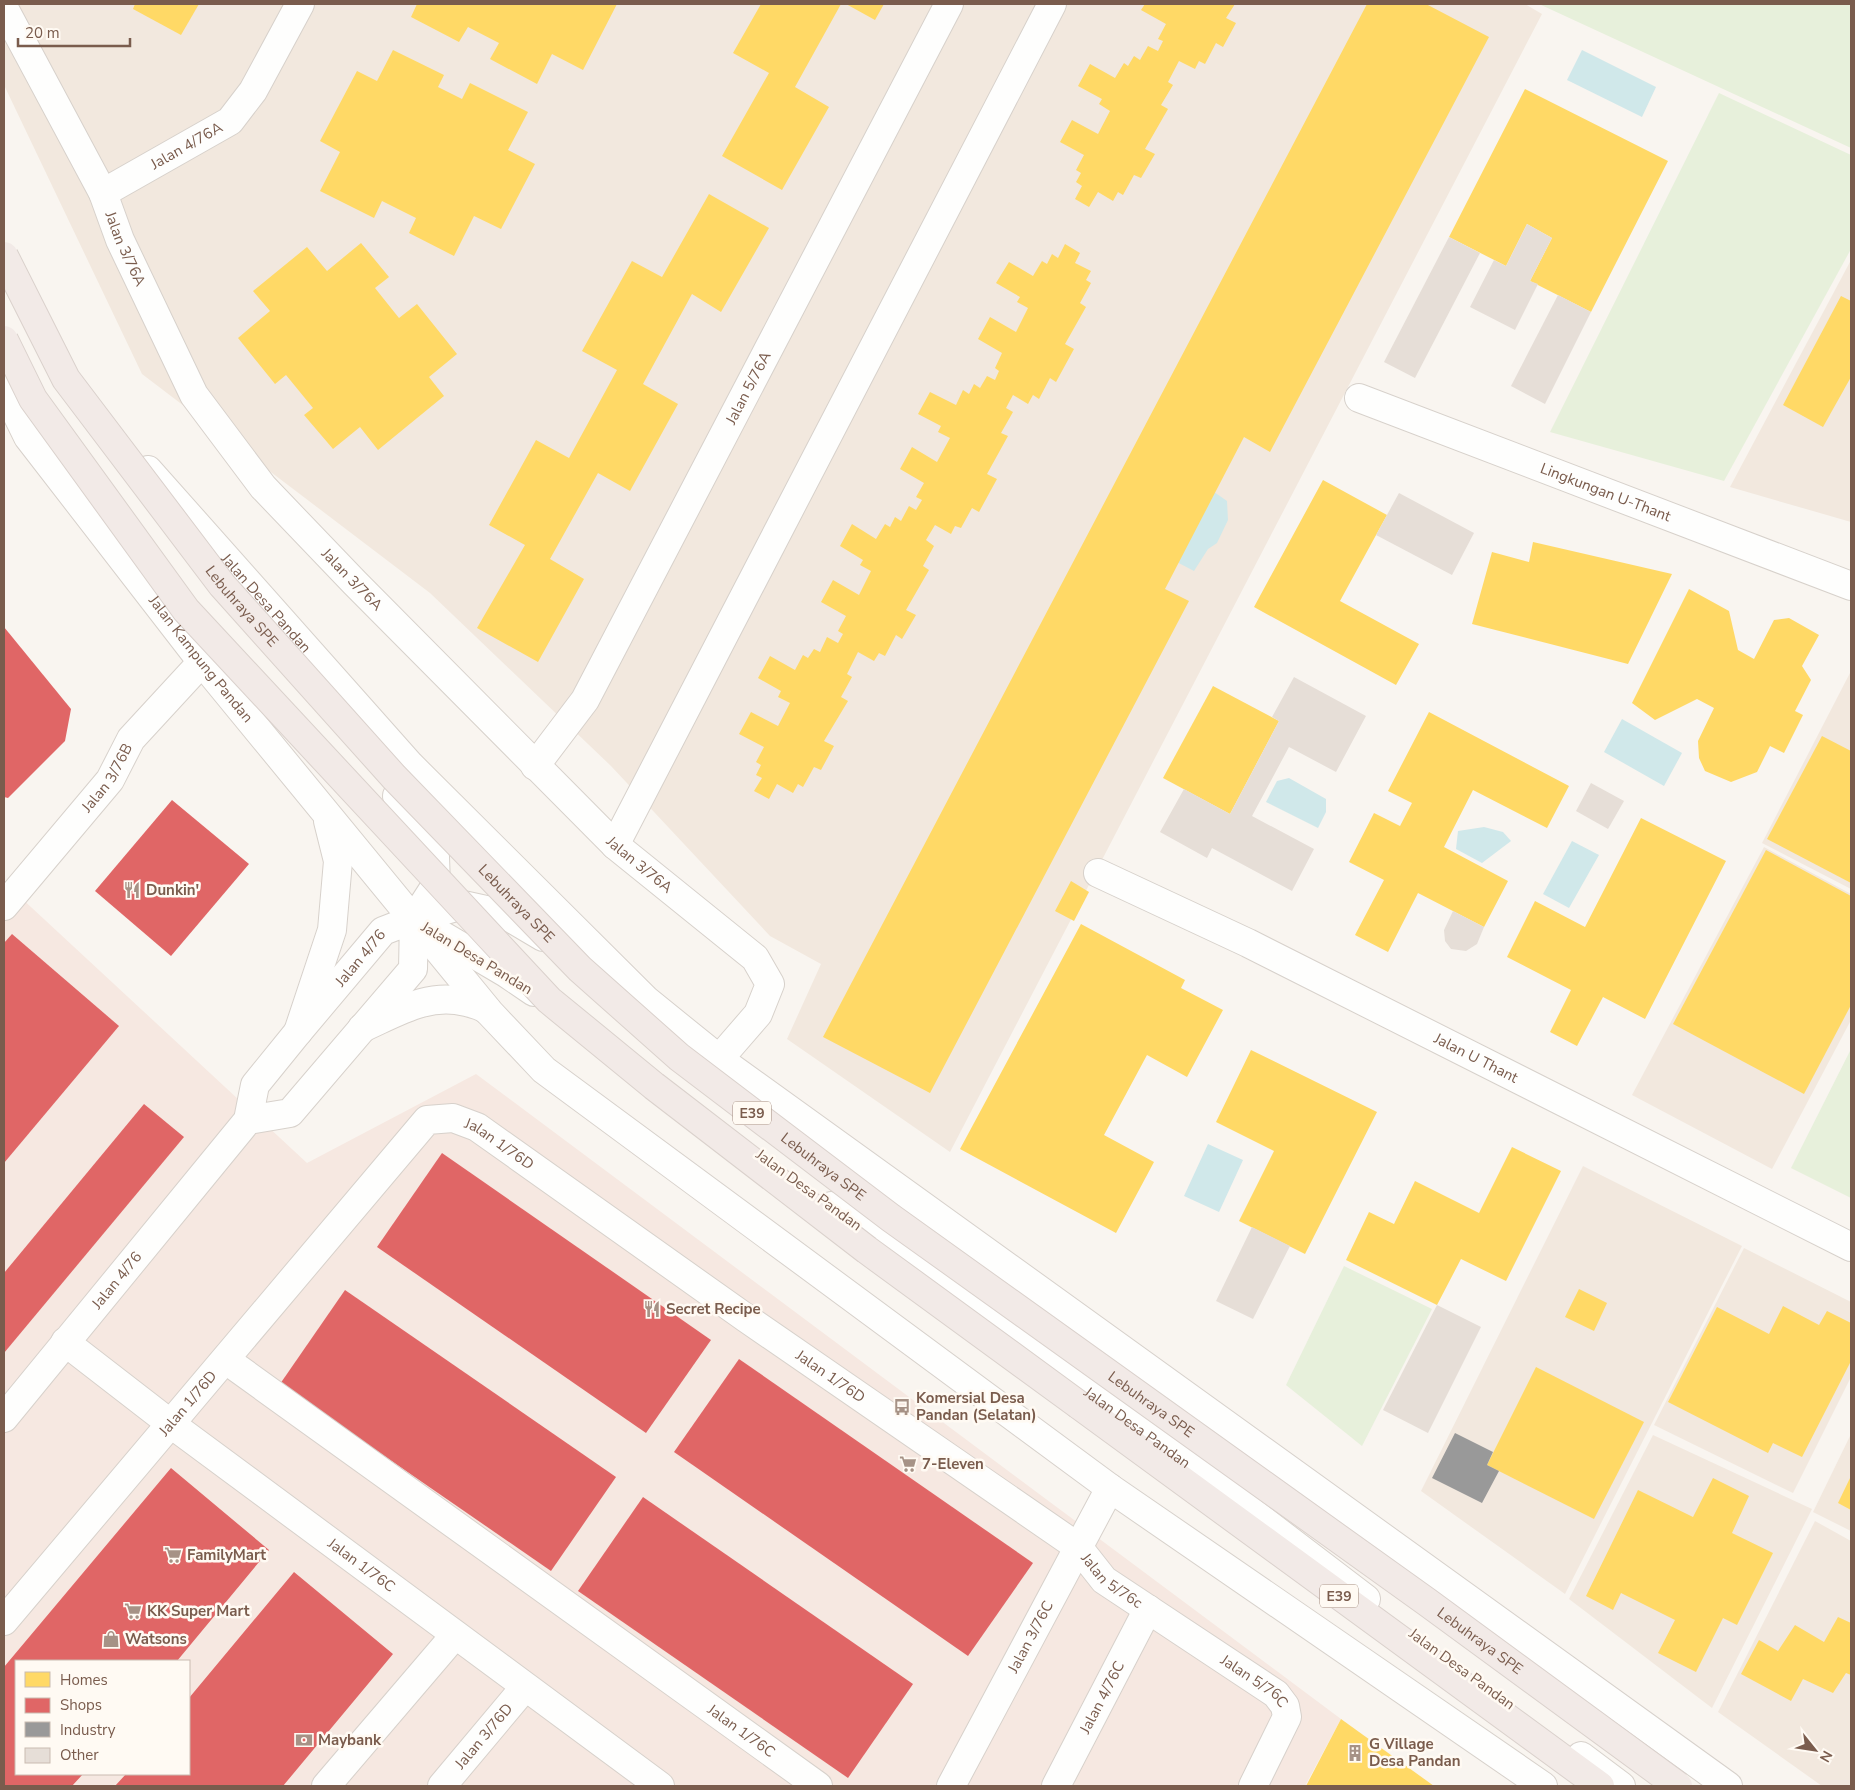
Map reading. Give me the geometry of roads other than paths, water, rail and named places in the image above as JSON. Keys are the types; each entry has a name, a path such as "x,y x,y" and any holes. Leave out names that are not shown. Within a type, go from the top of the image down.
{"highway":[{"name":"Lebuhraya SPE","path":"4,256 66,379 222,585 394,777 580,969 679,1057 891,1218 1427,1602 1678,1786"},
{"name":"E39","path":"4,340 34,399 186,610 549,1000 654,1086 867,1250 1600,1786"}],"street":[{"name":"Jalan 4/76A","path":"102,194 230,120 253,91 300,4"},
{"name":"Jalan 5/76A","path":"535,766 585,700 949,4"},
{"path":"615,845 1052,4"},
{"name":"Jalan 3/76A","path":"4,8 102,194 120,240 194,395 263,487 355,583 615,845 756,958 770,984 758,1014 719,1059"},
{"path":"4,242 88,402 166,524 426,830 435,857 436,884 414,919 413,969 290,1113 248,1120"},
{"name":"Jalan Kampung Pandan","path":"4,388 28,437 202,662 414,919"},
{"name":"Lingkungan U-Thant","path":"1359,398 1851,586"},
{"name":"Jalan Desa Pandan","path":"88,402 410,764 646,1000 719,1059 1728,1786"},
{"name":"Jalan 3/76B","path":"7,895 110,780 130,739 202,662"},
{"path":"298,1032 332,930 338,862 326,812"},
{"name":"Jalan U Thant","path":"1098,873 1248,943 1851,1248"},
{"name":"Jalan 4/76","path":"4,1418 248,1120 255,1085 383,931 414,919 463,905 504,914 646,1000"},
{"name":"Jalan Desa Pandan","path":"414,919 490,1013 544,1070 1110,1488 1543,1786"},
{"name":"Jalan Desa Pandan","path":"414,919 506,972 630,1058 788,1175 1222,1489 1372,1603 1621,1786"},
{"path":"362,1028 418,1003 451,998 481,1005 490,1013"},
{"name":"Jalan 1/76D","path":"4,1622 427,1120 453,1118 477,1127 746,1318 1078,1548"},
{"name":"Jalan 1/76C","path":"65,1342 171,1424 660,1786"},
{"name":"Jalan 1/76C","path":"226,1360 818,1786"},
{"name":"Jalan 3/76C","path":"951,1786 1110,1488"},
{"name":"Jalan 5/76c","path":"1078,1548 1104,1580 1148,1609"},
{"name":"Jalan 4/76C","path":"1056,1786 1148,1609"},
{"name":"Jalan 5/76C","path":"1148,1609 1276,1694 1285,1706 1287,1717 1252,1786"},
{"path":"326,1786 455,1635"},
{"name":"Jalan 3/76D","path":"442,1786 525,1687"}],"water":[{"path":"1582,50 1656,87 1642,117 1567,80"},
{"path":"1207,487 1227,501 1228,520 1217,543 1208,549 1194,571 1171,559"},
{"path":"1622,719 1682,753 1664,786 1604,752"},
{"path":"1289,778 1326,799 1326,812 1318,828 1266,802 1277,781"},
{"path":"1484,827 1503,832 1511,841 1482,863 1456,849 1458,831"},
{"path":"1572,841 1599,855 1569,908 1543,894"},
{"path":"1208,1144 1243,1160 1219,1212 1184,1196"}],"place":[{"name":"Dunkin'","path":"132,890"},
{"name":"Secret Recipe","path":"652,1309"},
{"name":"Komersial Desa Pandan (Selatan)","path":"902,1407"},
{"name":"7-Eleven","path":"908,1464"},
{"name":"FamilyMart","path":"173,1555"},
{"name":"KK Super Mart","path":"133,1611"},
{"name":"Watsons","path":"111,1639"},
{"name":"Maybank","path":"304,1740"},
{"name":"G Village Desa Pandan","path":"1355,1753"}]}
